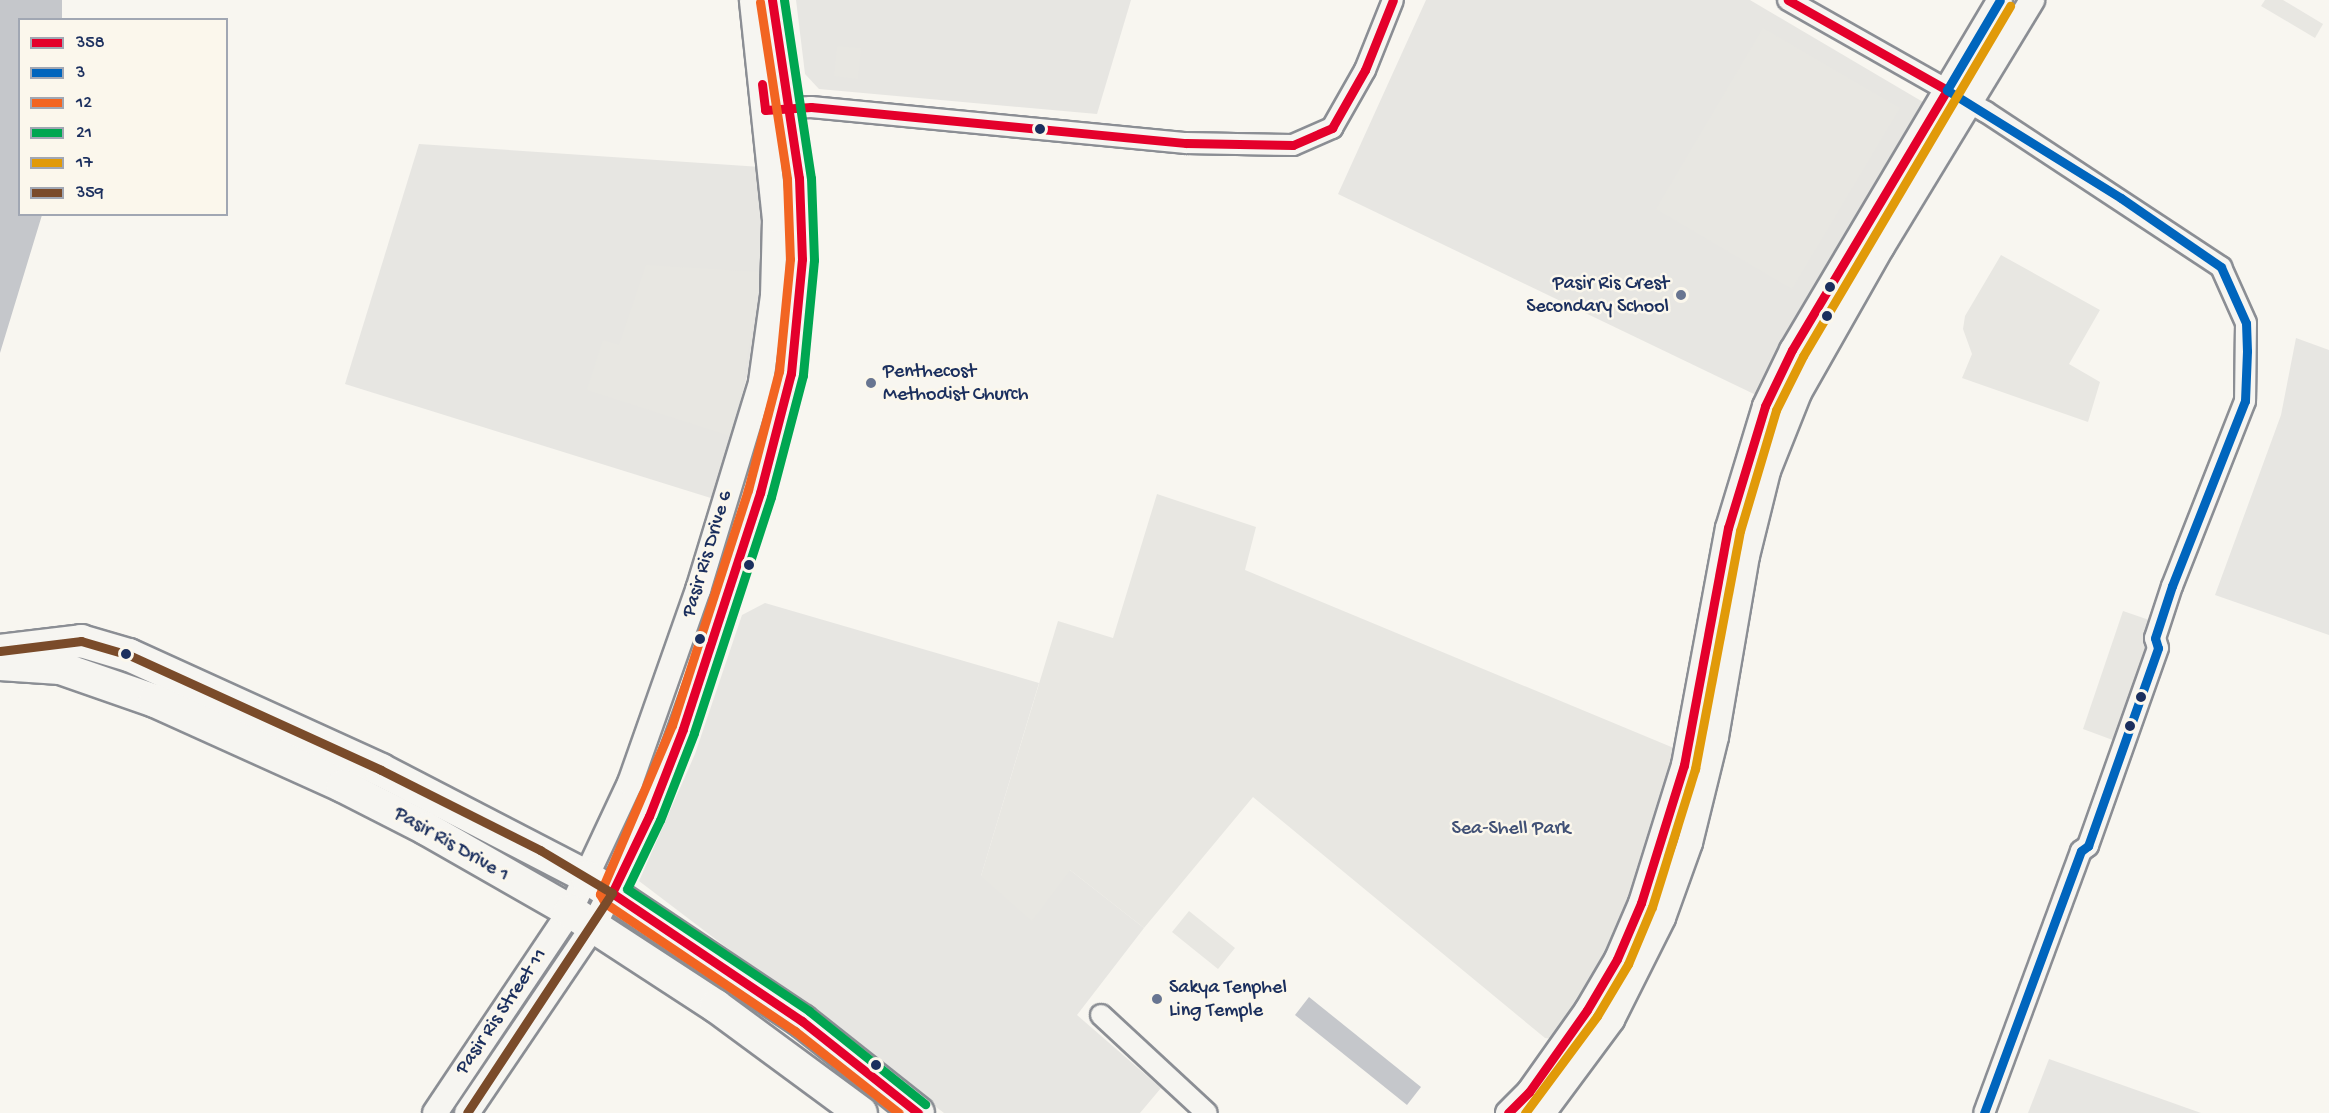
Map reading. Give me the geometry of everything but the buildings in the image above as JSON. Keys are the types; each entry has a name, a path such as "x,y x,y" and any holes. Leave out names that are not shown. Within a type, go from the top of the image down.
{"main road":[{"name":"Pasir Ris Drive 1","path":"0,651 81,641 129,655 381,770 600,885 802,1021 918,1113"},
{"name":"Pasir Ris Drive 1","path":"0,664 60,668 155,701 343,786 582,919 723,1010 861,1113"}],"street":[{"name":"Pasir Ris Drive 6","path":"752,0 776,109"},
{"name":"Pasir Ris Drive 6","path":"582,919 600,885 761,382 773,296 775,227 776,109 772,0"},
{"path":"776,109 1186,143 1293,145 1332,128 1365,70 1392,0"},
{"path":"1788,0 1971,103 2121,198 2222,267 2246,323 2245,401 2155,638 2143,654 2076,842 2080,851 1984,1113"},
{"path":"1508,1113 1557,1056 1587,1010 1617,959 1641,903 1684,765 1728,528 1765,406 1792,350 2000,0"},
{"path":"1543,1113 1612,1020 1648,952 1686,854 1701,807 1716,737 1747,556 1768,471 1792,408 1843,314 2032,0"},
{"name":"Pasir Ris Street 11","path":"435,1113 582,919"},
{"name":"Pasir Ris Street 11","path":"468,1113 582,919"},
{"path":"1101,1015 1206,1113"}],"shaded area":[{"path":"0,0 62,0 62,18 18,18 18,216 42,216 0,353"},
{"path":"796,0 1131,0 1097,114 819,89 805,74"},
{"name":"Pasir Ris Crest Secondary School","path":"1426,0 1750,0 1923,102 1918,122 1756,395 1338,194"},
{"path":"419,144 761,167 764,313 714,499 345,384"},
{"path":"2296,338 2329,350 2329,635 2215,595 2281,415"},
{"path":"765,603 1039,683 981,876 1070,870 1144,928 1077,1015 1161,1088 1140,1113 944,1113 639,881 695,754 742,615"},
{"path":"1309,997 1421,1087 1407,1105 1295,1015"},
{"path":"2049,1059 2201,1113 2028,1113"}],"green space":[{"path":"2265,0 2283,0 2323,24 2315,38 2261,6"},
{"path":"1763,28 1900,108 1792,289 1656,209"},
{"path":"837,46 861,48 858,79 834,76"},
{"path":"2001,255 2100,310 2069,364 2100,382 2088,422 1962,378 1972,354 1963,329 1965,316"},
{"path":"646,265 762,272 733,437 587,390 603,340 619,345"},
{"name":"Sea-Shell Park","path":"1157,494 1256,527 1245,570 1681,751 1617,939 1561,1040 1545,1038 1253,797 1144,928 1070,870 1032,921 981,876 1058,621 1113,638"},
{"path":"2123,611 2158,623 2118,742 2083,729"},
{"path":"1189,911 1235,948 1218,969 1172,932"}],"transit line":[{"name":"358","path":"772,0 799,178 802,259 791,373 760,493 683,729 649,816 612,893 802,1021 918,1113"},
{"name":"21","path":"784,0 811,178 814,260 803,375 771,497 694,733 660,820 627,889 809,1011 925,1104"},
{"name":"358","path":"762,84 765,110 811,107 1186,143 1293,145 1332,128 1365,70 1393,0"},
{"name":"358","path":"1508,1113 1529,1092 1587,1010 1617,959 1641,903 1684,765 1728,528 1765,406 1792,350 1947,90 1788,0"},
{"name":"3","path":"1984,1113 2081,851 2088,846 2158,648 2155,638 2172,586 2245,401 2247,351 2246,323 2221,267 2121,198 1947,90 2000,0"},
{"name":"12","path":"760,2 787,179 790,259 779,371 748,490 672,725 600,894 605,903 795,1031 899,1113"},
{"name":"17","path":"1525,1113 1597,1016 1628,964 1652,907 1695,769 1740,531 1776,410 1803,356 2010,6"},
{"name":"359","path":"0,651 81,641 129,655 381,770 540,850 612,893 467,1113"}],"place":[{"name":"Pasir Ris Crest Secondary School","path":"1681,295"},
{"name":"Penthecost Methodist Church","path":"871,383"},
{"name":"Sakya Tenphel Ling Temple","path":"1157,999"}]}
